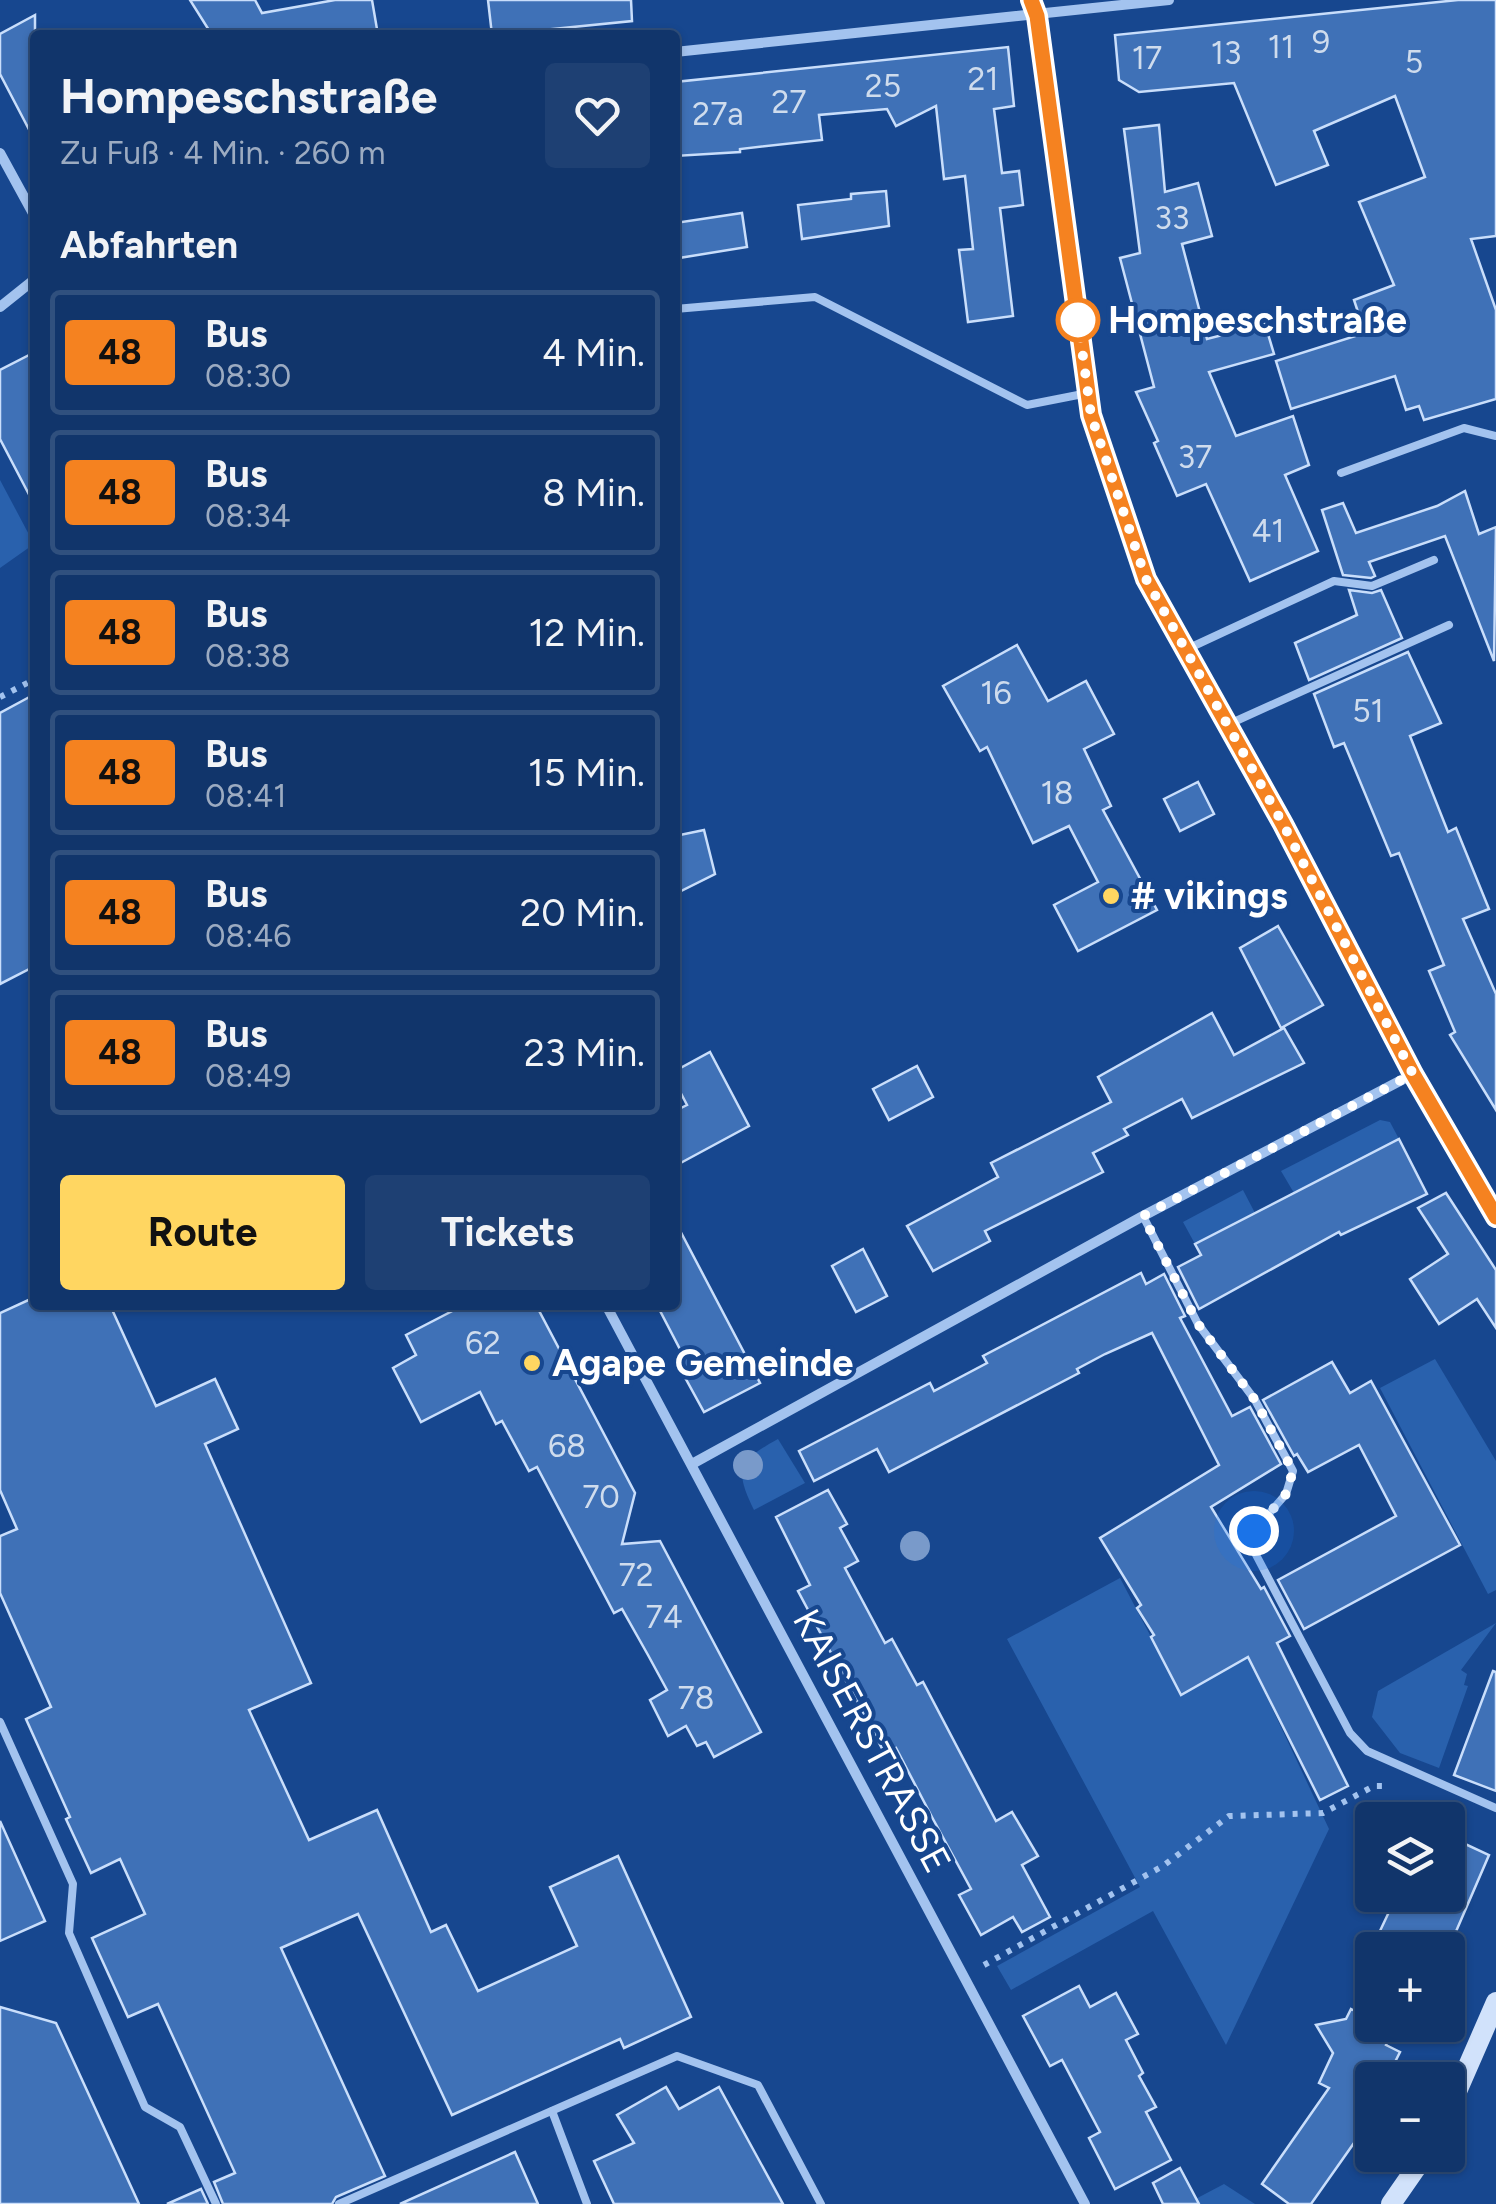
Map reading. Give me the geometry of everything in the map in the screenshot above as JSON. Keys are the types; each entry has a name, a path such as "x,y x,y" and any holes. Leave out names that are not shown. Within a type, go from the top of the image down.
{"main road":[{"path":"1465,2073 1496,2002"},
{"path":"1391,2204 1413,2172"}],"street":[{"path":"1031,0 1037,16 1091,415 1146,579 1283,824 1413,1074 1496,1216"},
{"path":"680,52 1168,0"},
{"path":"0,153 30,209"},
{"path":"0,307 30,283"},
{"path":"692,1464 1143,1216 1413,1074"},
{"name":"KAISERSTRASSE","path":"609,1310 1085,2204"}],"lane":[{"path":"680,308 815,297 1027,405 1088,393"},
{"path":"1341,473 1464,428 1496,436"},
{"path":"1185,650 1334,581 1372,586 1434,560"},
{"path":"1227,725 1448,625"},
{"path":"1143,1216 1198,1324 1255,1400 1293,1471 1286,1494 1254,1531 1254,1551 1350,1733 1367,1751 1496,1808"},
{"path":"0,1722 73,1884 69,1933 144,2107 180,2127 216,2204"},
{"path":"340,2204 678,2056 758,2085 821,2204"},
{"path":"552,2111 587,2204"}],"path":[{"path":"0,697 30,682"},
{"path":"963,1976 1163,1866 1229,1816 1323,1813 1374,1786 1398,1786"}],"shaded area":[{"path":"0,480 30,536 30,547 0,568"},
{"path":"1380,1120 1390,1122 1399,1139 1294,1193 1281,1171"},
{"path":"1243,1190 1255,1213 1195,1244 1183,1222"},
{"path":"1435,1359 1496,1461 1496,1590 1488,1594 1380,1388"},
{"path":"778,1439 805,1483 754,1510 744,1485 744,1467 755,1454"},
{"path":"1120,1578 1181,1694 1248,1657 1329,1829 1226,2045 1153,1911 1011,1990 997,1966 1140,1887 1007,1639"},
{"path":"1496,1623 1461,1670 1467,1674 1464,1685 1468,1686 1439,1768 1400,1753 1372,1717 1378,1691"},
{"path":"1224,2184 1255,2204 1186,2204"}],"building":[{"path":"190,0 255,0 262,13 335,0 372,0 377,30 209,30"},
{"path":"488,0 631,0 632,21 542,30 491,30"},
{"path":"1458,0 1496,0 1496,236 1471,239 1496,310 1496,399 1424,420 1419,406 1406,410 1395,376 1291,409 1276,361 1365,333 1354,300 1394,285 1359,202 1425,177 1395,96 1314,131 1328,165 1276,185 1234,83 1139,92 1119,80 1115,35"},
{"path":"35,15 35,30 30,30 30,131 0,74 0,34"},
{"path":"1008,47 1014,106 994,109 1002,173 1019,171 1023,205 1000,208 1013,316 968,322 959,250 973,249 965,176 944,179 936,106 896,126 887,109 819,115 822,140 680,156 680,81"},
{"path":"1159,125 1165,192 1198,183 1212,236 1182,244 1207,339 1265,324 1274,354 1209,372 1236,436 1293,416 1309,465 1285,475 1318,551 1250,581 1206,484 1177,496 1136,392 1154,387 1120,258 1140,253 1124,129"},
{"path":"886,191 889,226 802,239 798,205"},
{"path":"742,213 747,247 680,258 680,222"},
{"path":"30,355 30,496 0,439 0,370"},
{"path":"1465,491 1479,534 1496,527 1494,661 1445,536 1369,562 1375,576 1371,578 1343,575 1322,510 1343,503 1356,533 1437,506"},
{"path":"1349,590 1381,590 1402,638 1309,680 1295,643 1357,615"},
{"path":"1017,645 1048,701 1086,681 1114,734 1084,749 1111,806 1103,810 1157,910 1078,951 1054,905 1098,882 1069,826 1033,843 987,747 980,751 943,686"},
{"path":"1408,652 1441,723 1410,736 1448,832 1456,828 1489,909 1463,919 1496,994 1496,1110 1450,1035 1455,1032 1429,971 1444,965 1399,853 1391,856 1344,743 1334,747 1314,694"},
{"path":"30,697 30,969 0,984 0,713"},
{"path":"1198,782 1214,814 1180,831 1164,799"},
{"path":"704,830 715,874 680,892 680,835"},
{"path":"1278,926 1323,1005 1281,1028 1240,948"},
{"path":"1212,1013 1234,1055 1284,1028 1304,1063 1192,1118 1182,1099 1124,1129 1128,1135 1093,1153 1103,1172 985,1231 990,1241 933,1271 907,1226 998,1177 991,1163 1111,1102 1098,1077"},
{"path":"710,1052 749,1126 680,1163 680,1108 687,1105 680,1092 680,1068"},
{"path":"917,1066 933,1097 889,1120 873,1089"},
{"path":"1399,1139 1427,1194 1341,1235 1339,1232 1199,1309 1178,1267 1201,1255 1195,1244"},
{"path":"1446,1193 1496,1270 1496,1328 1477,1299 1439,1324 1410,1279 1448,1254 1418,1208"},
{"path":"680,1231 760,1383 704,1412 676,1361 684,1357 660,1310 680,1310"},
{"path":"863,1249 887,1296 856,1312 832,1266"},
{"path":"1141,1273 1146,1284 1164,1274 1185,1316 1180,1318 1232,1416 1250,1407 1281,1464 1211,1507 1261,1589 1264,1587 1290,1636 1277,1643 1348,1786 1320,1800 1248,1657 1181,1695 1137,1608 1141,1605 1100,1538 1219,1465 1152,1333 1105,1354 1077,1369 1079,1373 889,1472 877,1449 814,1481 799,1451 930,1383 934,1391 987,1363 983,1356"},
{"path":"30,1299 30,1310 112,1310 156,1406 215,1379 238,1429 205,1444 311,1683 249,1710 309,1840 377,1810 431,1932 446,1925 478,1991 577,1946 550,1887 618,1856 691,2017 624,2048 620,2039 452,2115 358,1914 281,1948 385,2176 336,2197 332,2204 223,2204 214,2182 235,2173 158,2004 128,2017 92,1938 145,1914 120,1859 91,1873 26,1719 51,1707 0,1593 0,1536 17,1529 0,1490 0,1313"},
{"path":"454,1310 539,1310 635,1493 622,1544 660,1541 761,1732 714,1757 706,1742 697,1746 686,1726 668,1736 650,1700 667,1690 622,1609 614,1613 537,1467 529,1471 502,1421 496,1424 480,1392 421,1422 393,1368 416,1355 406,1335"},
{"path":"1332,1362 1350,1393 1371,1381 1460,1545 1304,1629 1278,1580 1396,1516 1359,1445 1308,1472 1297,1454 1294,1456 1263,1400"},
{"path":"828,1490 847,1524 840,1528 858,1561 845,1568 885,1643 892,1639 917,1685 923,1682 996,1821 1012,1812 1038,1856 1022,1865 1050,1917 1022,1932 1013,1917 981,1935 959,1895 971,1889 896,1748 885,1754 798,1591 810,1585 776,1517"},
{"path":"1493,1671 1496,1672 1496,1791 1454,1775"},
{"path":"0,1821 45,1921 0,1941"},
{"path":"1465,1844 1489,1855 1465,1911"},
{"path":"1389,1912 1464,1912 1456,1932 1379,1932"},
{"path":"1079,1986 1090,2007 1116,1993 1138,2034 1126,2040 1156,2107 1146,2112 1171,2160 1115,2189 1089,2138 1100,2132 1062,2060 1050,2066 1023,2016"},
{"path":"0,2007 56,2023 139,2204 0,2204"},
{"path":"1351,2009 1355,2011 1355,2042 1387,2042 1386,2045 1400,2052 1395,2062 1355,2062 1355,2142 1311,2204 1289,2204 1262,2184 1329,2088 1319,2083 1333,2053 1316,2025 1346,2019"},
{"path":"666,2087 679,2109 719,2087 783,2204 614,2204 594,2161 634,2143 617,2115"},
{"path":"515,2152 538,2204 400,2204"},
{"path":"1180,2168 1199,2204 1163,2204 1153,2183"},
{"path":"201,2189 208,2204 167,2204"}],"bus line":[{"name":"48","path":"1031,0 1037,16 1091,415 1146,579 1283,824 1413,1074 1496,1217"}],"place":[{"name":"Hompeschstraße","path":"1078,320"},
{"name":"# vikings","path":"1111,896"},
{"name":"Agape Gemeinde","path":"532,1363"}],"route":[{"path":"1078,320 1091,415 1146,579 1283,824 1413,1074 1143,1216 1198,1324 1255,1400 1293,1471 1286,1494 1254,1531"}]}
